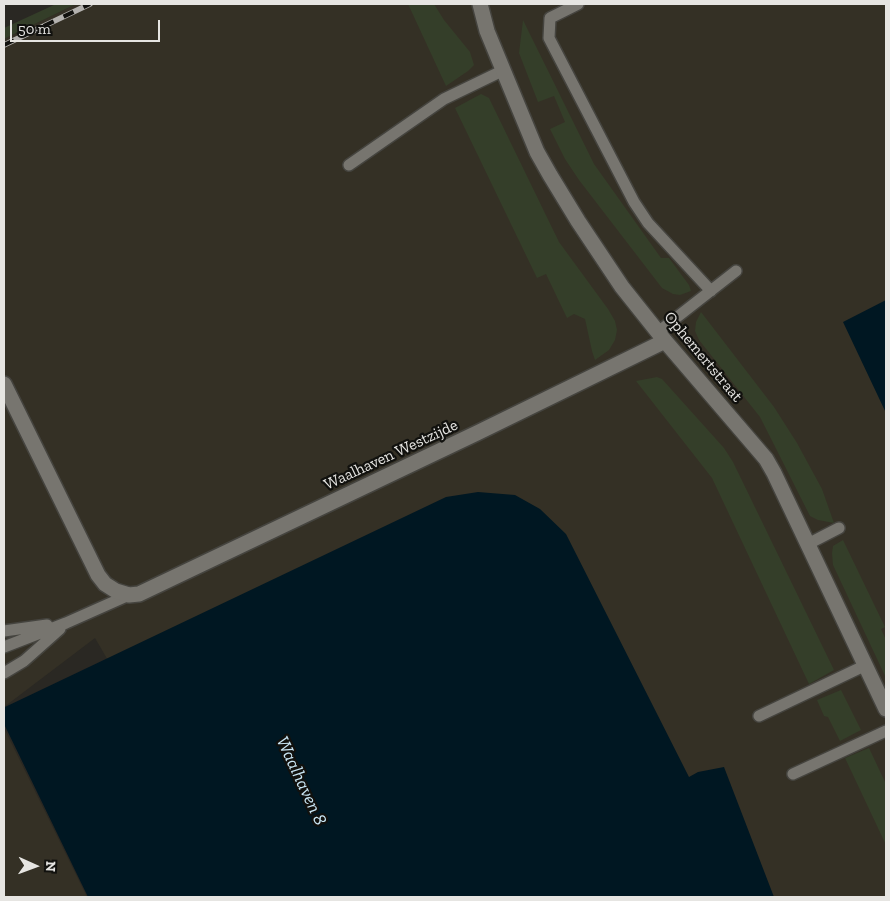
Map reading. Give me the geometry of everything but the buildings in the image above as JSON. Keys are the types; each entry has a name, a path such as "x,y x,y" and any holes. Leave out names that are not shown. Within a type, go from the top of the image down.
{"street":[{"name":"Ophemertstraat","path":"469,4 487,31"},
{"name":"Ophemertstraat","path":"480,4 487,31 537,152 550,175 622,287 766,458 886,709"},
{"name":"Waalhaven Westzijde","path":"129,595 139,594 477,433 662,336"},
{"path":"4,384 98,574 105,584 116,591 129,595"}],"lane":[{"path":"578,4 550,18 549,38 634,202 648,223 711,291"},
{"path":"350,165 444,99 504,70"},
{"path":"662,336 736,271"},
{"path":"808,544 839,528"},
{"name":"Waalhaven Westzijde","path":"4,647 66,623 129,595"},
{"path":"4,631 66,623"},
{"path":"4,639 66,623"},
{"path":"4,655 66,623"},
{"path":"4,673 24,661 66,623"},
{"path":"759,716 866,665"},
{"path":"793,774 886,731"}],"shaded area":[{"path":"76,4 886,4 886,897 731,897 116,674 95,638 4,707 4,39"},
{"path":"4,728 87,897 4,897"}],"green space":[{"path":"56,4 76,4 4,39 4,28"},
{"path":"408,4 434,4 444,20 470,52 474,65 446,86"},
{"path":"523,20 594,164 661,258 669,258 689,285 691,291 680,295 673,294 662,288 565,159 550,129 565,122 554,96 538,102 519,53"},
{"path":"481,94 489,98 559,242 615,321 617,330 615,340 609,350 595,360 585,319 574,314 567,318 546,274 537,278 455,108"},
{"path":"701,312 774,407 797,443 822,489 834,523 818,520 810,516 760,417 699,340 695,331 696,322"},
{"path":"657,377 662,379 724,448 733,462 834,670 809,684 712,478 636,381"},
{"path":"843,540 885,627 881,629 886,640 886,678 833,565 833,546"},
{"path":"841,690 861,730 840,741 828,717 824,716 817,700"},
{"path":"869,748 886,784 886,845 845,758"}],"water":[{"path":"886,300 886,413 843,322"},
{"name":"Waalhaven 8","path":"478,492 515,495 540,509 566,534 689,777 698,772 724,767 774,897 88,897 4,724 5,707 446,497"}],"railway":[{"path":"4,45 90,4"}]}
